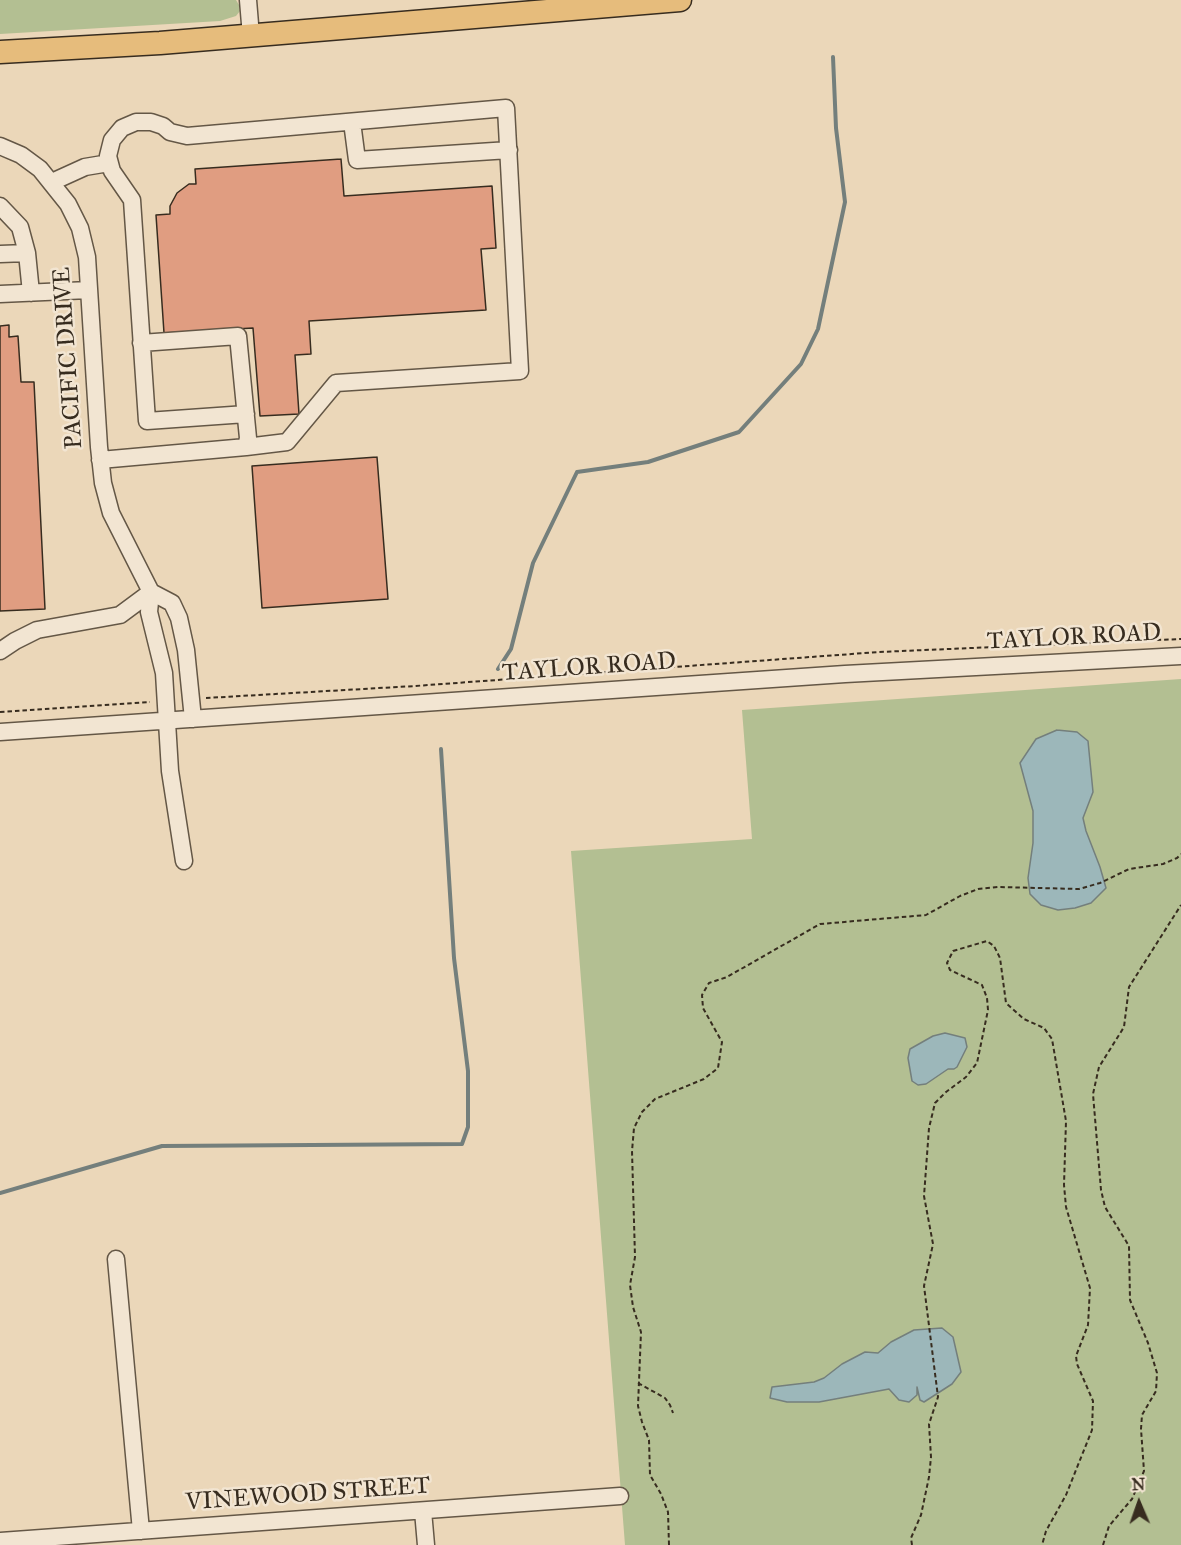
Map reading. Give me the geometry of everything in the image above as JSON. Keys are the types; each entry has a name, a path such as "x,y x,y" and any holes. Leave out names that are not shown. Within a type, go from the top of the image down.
{"highway":[{"path":"0,52 108,47 680,0"}],"street":[{"path":"248,0 251,36"},
{"path":"100,460 287,442 336,383 520,371 506,108 188,136 170,132 151,122 136,122 122,128 112,140 108,156 112,171 132,200 147,421 246,414"},
{"path":"352,122 357,160 509,150"},
{"name":"PACIFIC DRIVE","path":"0,146 21,155 40,168 68,204 80,228 87,257 103,483 111,513 152,592 172,603 179,618 186,650 193,719"},
{"path":"52,182 85,167 109,164"},
{"path":"0,206 20,227 27,253 31,293"},
{"path":"0,254 27,253"},
{"path":"0,294 89,290"},
{"path":"141,343 238,336 248,438 246,447"},
{"path":"0,651 15,640 37,630 120,615 152,592"},
{"name":"PACIFIC DRIVE","path":"152,592 149,612 164,673 170,771 184,861"},
{"name":"TAYLOR ROAD","path":"0,732 845,674 1181,656"},
{"path":"116,1259 141,1531"},
{"name":"VINEWOOD STREET","path":"0,1541 102,1540 141,1531 620,1496"},
{"path":"423,1511 426,1545"}],"path":[{"path":"205,699 879,652 1181,639"},
{"path":"0,712 147,703"},
{"path":"669,1545 668,1512 650,1476 649,1440 640,1414 638,1383 641,1332 633,1307 630,1284 635,1257 632,1151 634,1128 642,1112 655,1099 704,1079 718,1068 722,1042 703,1008 702,996 709,983 727,977 820,924 926,915 978,889 1079,889 1100,883 1129,869 1163,864 1181,854"},
{"path":"1103,1545 1109,1526 1132,1499 1144,1472 1140,1430 1142,1415 1156,1391 1157,1373 1148,1343 1130,1300 1129,1246 1105,1207 1099,1171 1093,1094 1099,1067 1124,1027 1129,987 1181,905"},
{"path":"912,1545 911,1538 921,1515 929,1477 929,1424 938,1397 924,1286 933,1244 924,1196 929,1128 935,1103 966,1077 977,1063 988,1010 987,998 982,985 950,970 947,963 953,951 987,941 994,946 1000,958 1006,1003 1024,1019 1044,1028 1052,1039 1066,1121 1064,1185 1066,1207 1090,1288 1088,1325 1076,1356 1077,1364 1093,1401 1092,1430 1066,1495 1046,1531 1042,1545"},
{"path":"638,1383 665,1398 673,1413"}],"green space":[{"path":"0,0 236,0 240,11 236,16 220,21 0,34"},
{"path":"1181,679 1181,1545 625,1545 571,851 752,839 742,710"}],"water":[{"path":"1057,730 1077,732 1088,741 1093,792 1083,818 1106,888 1091,903 1058,910 1041,905 1030,894 1028,878 1033,843 1033,811 1020,763 1036,739"},
{"path":"945,1033 965,1038 967,1047 957,1067 948,1069 926,1084 918,1085 912,1081 908,1058 910,1049 933,1036"},
{"path":"942,1328 953,1337 961,1372 952,1384 924,1402 920,1400 917,1387 917,1395 909,1402 899,1400 889,1389 819,1402 787,1402 770,1398 772,1387 814,1382 865,1352 878,1353 891,1342 914,1330"}],"building":[{"path":"341,159 344,196 492,186 496,248 481,249 486,310 309,321 311,354 295,355 299,414 260,416 253,328 164,333 156,215 170,214 170,206 177,193 189,184 196,184 195,169"},
{"path":"9,325 9,337 18,336 21,382 34,382 45,609 0,611 0,326"},
{"path":"377,457 388,599 262,608 252,466"}],"waterway":[{"path":"498,669 511,649 533,563 577,472 648,462 739,432 801,364 818,329 845,202 836,128 833,57"},
{"path":"0,1193 162,1146 462,1144 468,1127 468,1071 454,958 441,749"}]}
